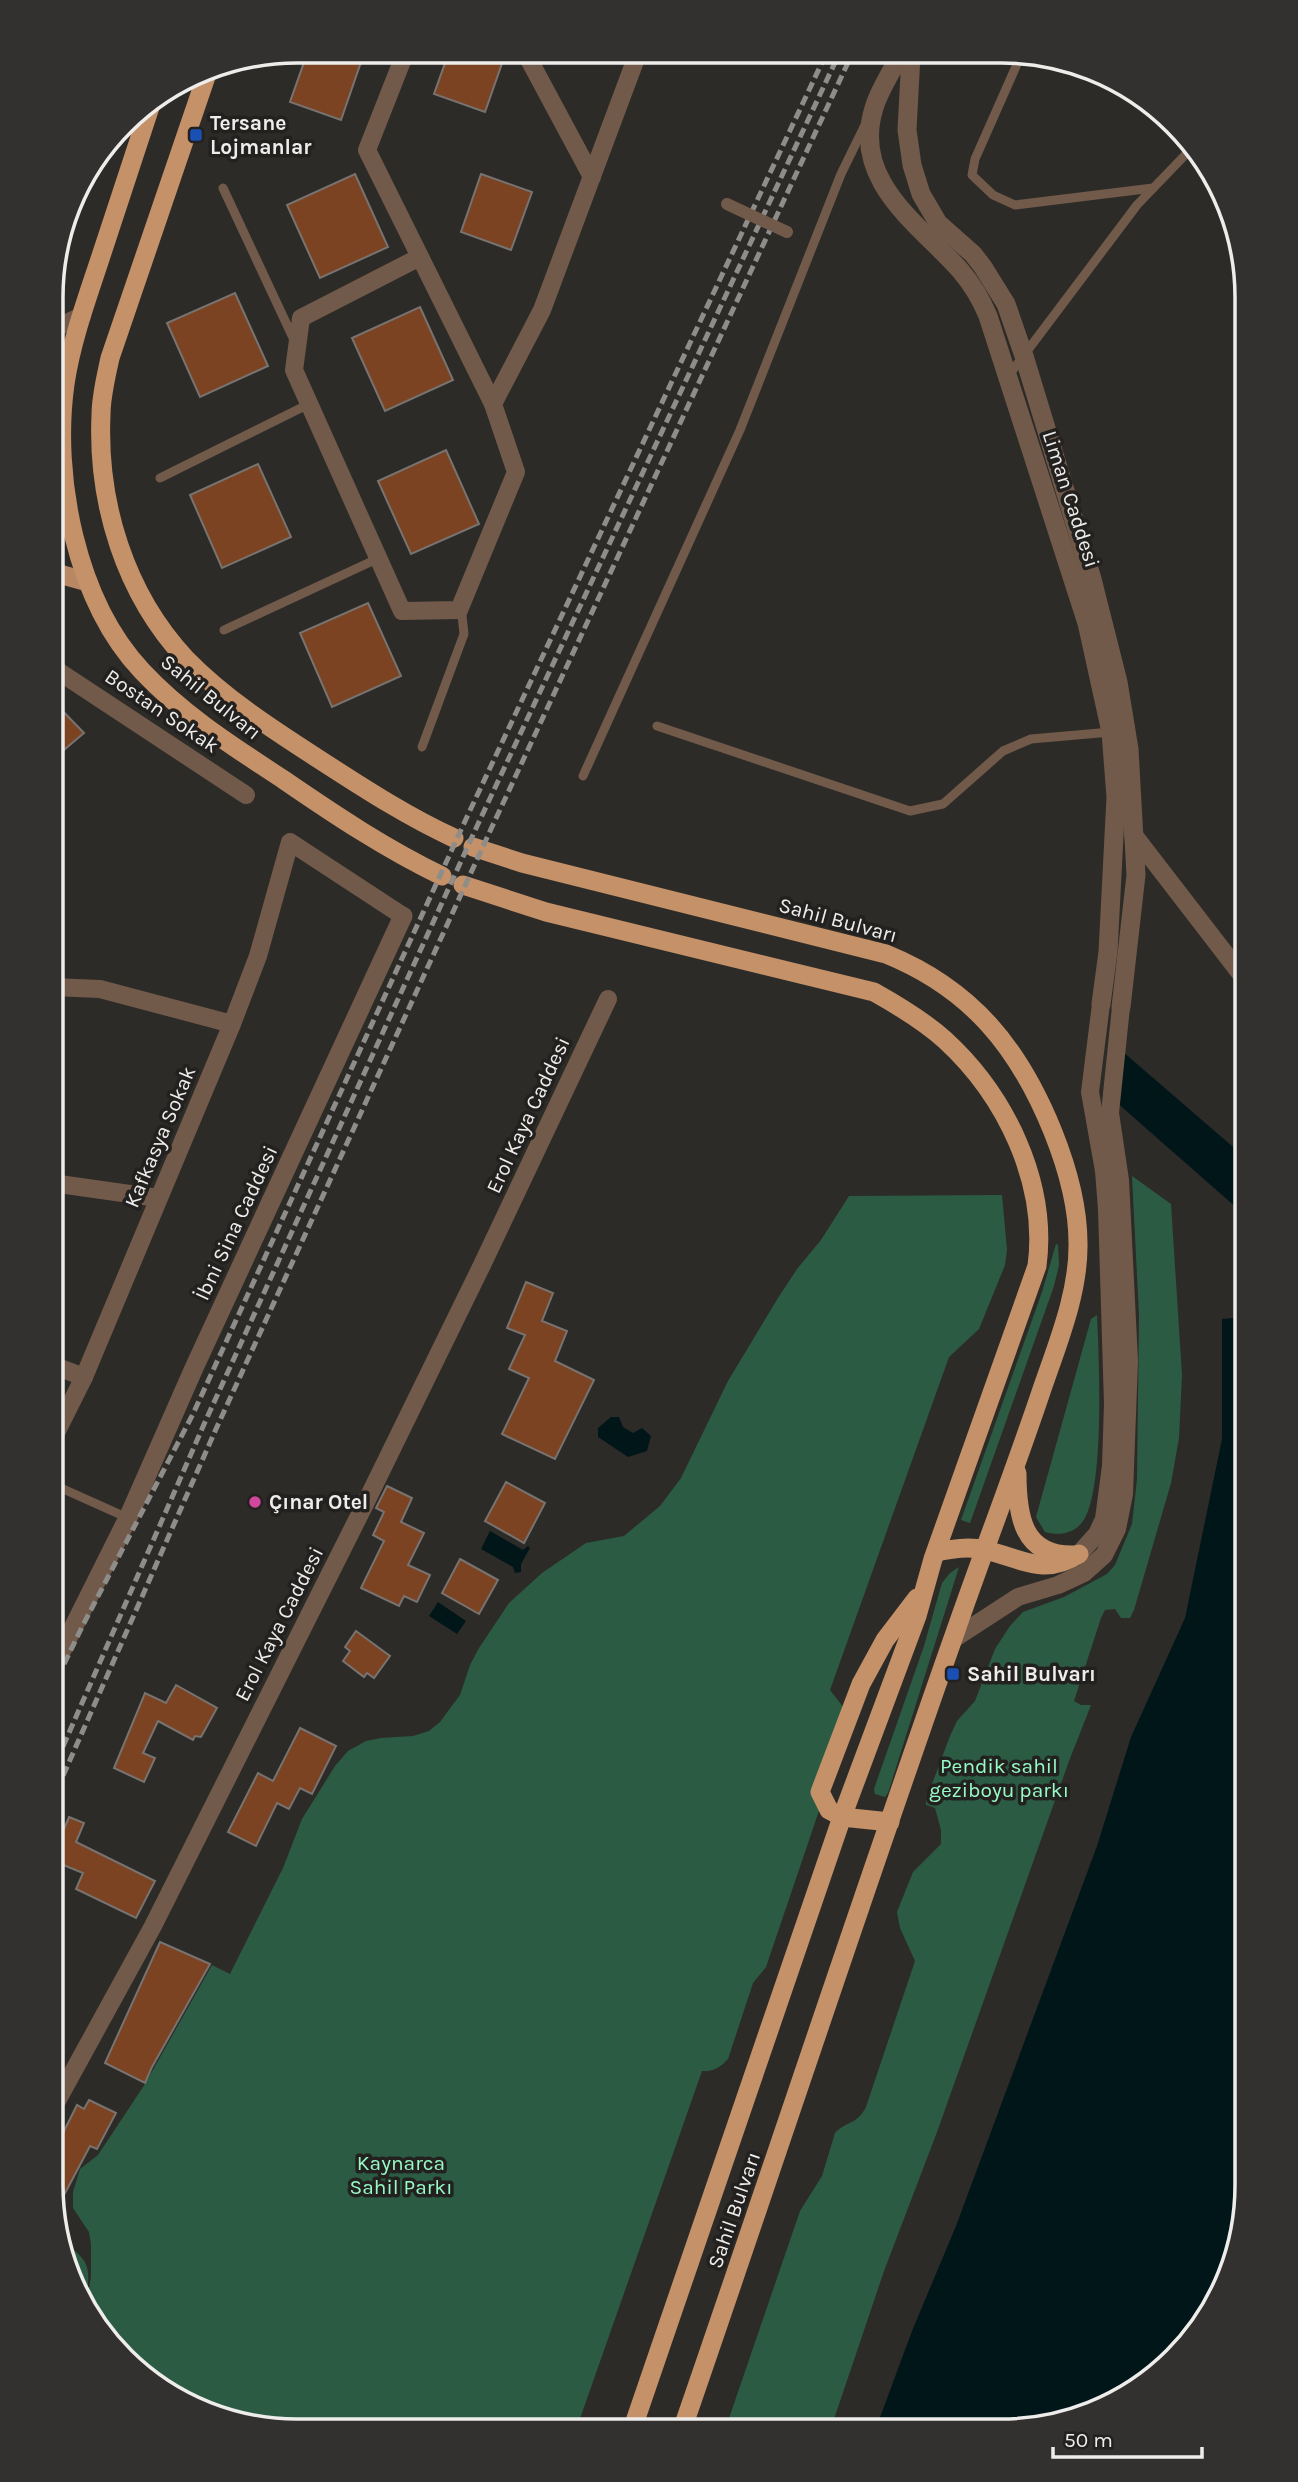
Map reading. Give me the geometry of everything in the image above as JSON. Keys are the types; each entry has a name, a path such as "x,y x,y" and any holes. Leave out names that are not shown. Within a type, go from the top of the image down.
{"highway":[{"name":"Sahil Bulvarı","path":"204,83 110,358 104,388 101,412 102,472 111,518 121,550 128,571 148,610 186,659 279,733 395,808 454,838"},
{"name":"Sahil Bulvarı","path":"63,414 65,382 82,316 146,119"},
{"name":"Sahil Bulvarı","path":"63,468 66,502 88,582 120,643 140,669 166,696 197,721 326,808 407,859 442,876"},
{"name":"Sahil Bulvarı","path":"473,847 522,863 886,954 910,964 949,989 993,1028 1013,1052 1024,1071 1050,1124 1066,1169 1079,1242 1074,1286 1017,1462 890,1822 686,2419"},
{"name":"Sahil Bulvarı","path":"463,885 546,912 874,992 926,1024 946,1041 988,1090 1004,1116 1029,1173 1040,1228 1037,1266 936,1552 917,1616 842,1817 636,2419"},
{"path":"1017,1462 1018,1507 1027,1534 1047,1550 1059,1555 1079,1554"},
{"path":"936,1552 957,1548 985,1550 1041,1566 1062,1563 1079,1554"},
{"path":"890,1822 842,1817 829,1810 820,1792 861,1684 885,1640 926,1586"}],"main road":[{"path":"63,575 88,582"}],"street":[{"path":"400,63 367,150 493,404 516,472 459,610 402,611 294,370 301,318 420,257"},
{"path":"531,63 592,177"},
{"path":"493,404 542,310 634,63"},
{"name":"Liman Caddesi","path":"896,63 874,108 870,131 871,151 886,191 899,211 961,271 979,296 988,316 1119,731 1133,834 1136,897 1121,1007"},
{"name":"Liman Caddesi","path":"911,63 907,130 912,165 921,194 939,223 973,254 1006,304 1096,592 1118,682 1119,731 1108,952 1101,1004"},
{"path":"727,204 787,232"},
{"path":"63,326 82,316"},
{"name":"Bostan Sokak","path":"63,674 246,795"},
{"path":"1133,834 1235,966"},
{"name":"İbni Sina Caddesi","path":"63,1648 128,1518 194,1368 403,916 290,842"},
{"name":"Kafkasya Sokak","path":"63,1419 84,1377 232,1024 258,956 290,842"},
{"path":"63,987 100,989 232,1024"},
{"name":"Erol Kaya Caddesi","path":"63,2090 153,1926 365,1504 608,999"},
{"path":"1079,1554 1097,1534 1104,1519 1110,1477 1113,1404 1107,1209 1104,1171 1091,1104 1101,1004"},
{"path":"953,1640 1018,1597 1066,1582 1084,1573 1104,1555 1117,1530 1124,1494 1129,1361 1121,1192 1110,1113 1121,1007"},
{"path":"63,1185 158,1198"},
{"path":"63,1369 84,1377"}],"lane":[{"path":"1017,64 975,159 972,175 993,195 1015,205 1153,188"},
{"path":"583,776 740,430 841,174 874,108"},
{"path":"1008,376 1137,205 1186,154"},
{"path":"223,188 297,347"},
{"path":"160,478 309,404"},
{"path":"224,630 379,558"},
{"path":"422,747 464,635 461,604"},
{"path":"657,726 910,811 943,804 1003,751 1031,739 1119,731"},
{"path":"63,1489 128,1518"}],"green space":[{"name":"Pendik sahil geziboyu parkı","path":"1132,1176 1171,1204 1182,1375 1179,1438 1171,1483 1134,1610 1130,1618 1121,1618 1115,1609 1105,1610 1101,1618 1074,1701 1081,1705 1091,1705 884,2271 834,2419 729,2419 800,2211 822,2176 835,2133 859,2117 866,2107 915,1961 900,1928 897,1912 913,1872 941,1844 941,1830 935,1808 926,1805 926,1800 950,1736 957,1721 975,1701 995,1649 1010,1626 1023,1612 1064,1597 1107,1574 1115,1565 1132,1524 1137,1479 1139,1315"},
{"name":"Kaynarca Sahil Parkı","path":"1002,1195 1007,1250 1005,1265 979,1329 949,1357 830,1690 843,1707 826,1790 766,1967 753,1983 728,2059 710,2071 702,2071 580,2419 267,2417 237,2411 180,2388 155,2371 132,2350 111,2327 89,2291 91,2277 89,2232 73,2208 73,2192 80,2169 98,2155 145,2084 212,1965 230,1974 283,1868 302,1819 335,1766 348,1751 366,1741 413,1736 429,1731 440,1722 460,1695 479,1648 509,1603 542,1573 586,1543 624,1536 660,1506 681,1478 728,1381 778,1298 821,1240 849,1196"},
{"path":"1056,1244 1059,1265 1054,1286 970,1523 961,1520 1042,1292"},
{"path":"1097,1315 1098,1453 1090,1505 1083,1521 1075,1529 1061,1534 1045,1532 1036,1517 1091,1319"},
{"path":"959,1567 888,1793 885,1797 875,1794 874,1789 924,1646 942,1583"},
{"path":"73,2250 85,2263 87,2288"}],"shaded area":[{"path":"1122,1051 1235,1148 1235,1206 1115,1101"},
{"path":"1234,1318 1234,2200 1227,2245 1204,2302 1187,2327 1143,2371 1118,2388 1076,2407 1031,2417 879,2419 912,2331 956,2226 1097,1846 1131,1737 1185,1618 1222,1439 1222,1319"},
{"path":"611,1417 619,1417 623,1427 633,1433 642,1428 651,1436 647,1451 628,1457 598,1437 598,1428"},
{"path":"490,1531 523,1550 528,1546 530,1548 521,1564 521,1572 515,1573 513,1567 481,1549"},
{"path":"438,1602 466,1621 457,1634 429,1616"}],"building":[{"path":"304,63 361,63 341,120 290,102"},
{"path":"445,63 502,63 485,112 434,94"},
{"path":"355,174 388,247 320,278 287,205"},
{"path":"481,174 532,192 511,250 461,232"},
{"path":"235,293 268,366 200,397 167,323"},
{"path":"420,307 453,380 385,411 352,338"},
{"path":"446,450 479,524 411,554 378,481"},
{"path":"258,464 291,537 222,568 190,495"},
{"path":"368,603 401,676 332,707 300,633"},
{"path":"63,711 84,733 63,751"},
{"path":"526,1282 553,1293 542,1321 567,1331 555,1361 594,1380 555,1459 502,1434 529,1378 509,1369 525,1335 507,1328"},
{"path":"506,1482 545,1503 524,1543 485,1521"},
{"path":"387,1486 412,1498 401,1522 424,1533 408,1565 430,1575 417,1602 404,1596 399,1606 361,1588 384,1541 373,1535 384,1512 376,1508"},
{"path":"460,1559 498,1580 479,1614 442,1593"},
{"path":"356,1631 390,1656 374,1678 367,1673 364,1677 343,1661 350,1651 345,1647"},
{"path":"176,1685 217,1708 201,1737 195,1736 193,1740 158,1721 143,1753 155,1758 144,1782 114,1768 145,1693 166,1703"},
{"path":"300,1728 336,1746 312,1794 300,1788 289,1809 277,1803 256,1846 228,1832 258,1773 273,1781"},
{"path":"69,1817 84,1823 76,1842 155,1881 136,1918 76,1889 83,1873 63,1865 63,1831"},
{"path":"160,1942 210,1964 145,2083 105,2063"},
{"path":"89,2100 116,2113 97,2149 90,2146 64,2196 63,2133 77,2105 84,2109"}],"railway":[{"path":"63,1666 193,1414 466,819 822,63"},
{"path":"63,1747 205,1422 478,824 835,63"},
{"path":"63,1776 216,1429 491,829 848,63"}],"place":[{"name":"Tersane Lojmanlar","path":"196,135"},
{"name":"Çınar Otel","path":"255,1502"},
{"name":"Sahil Bulvarı","path":"953,1674"}]}
